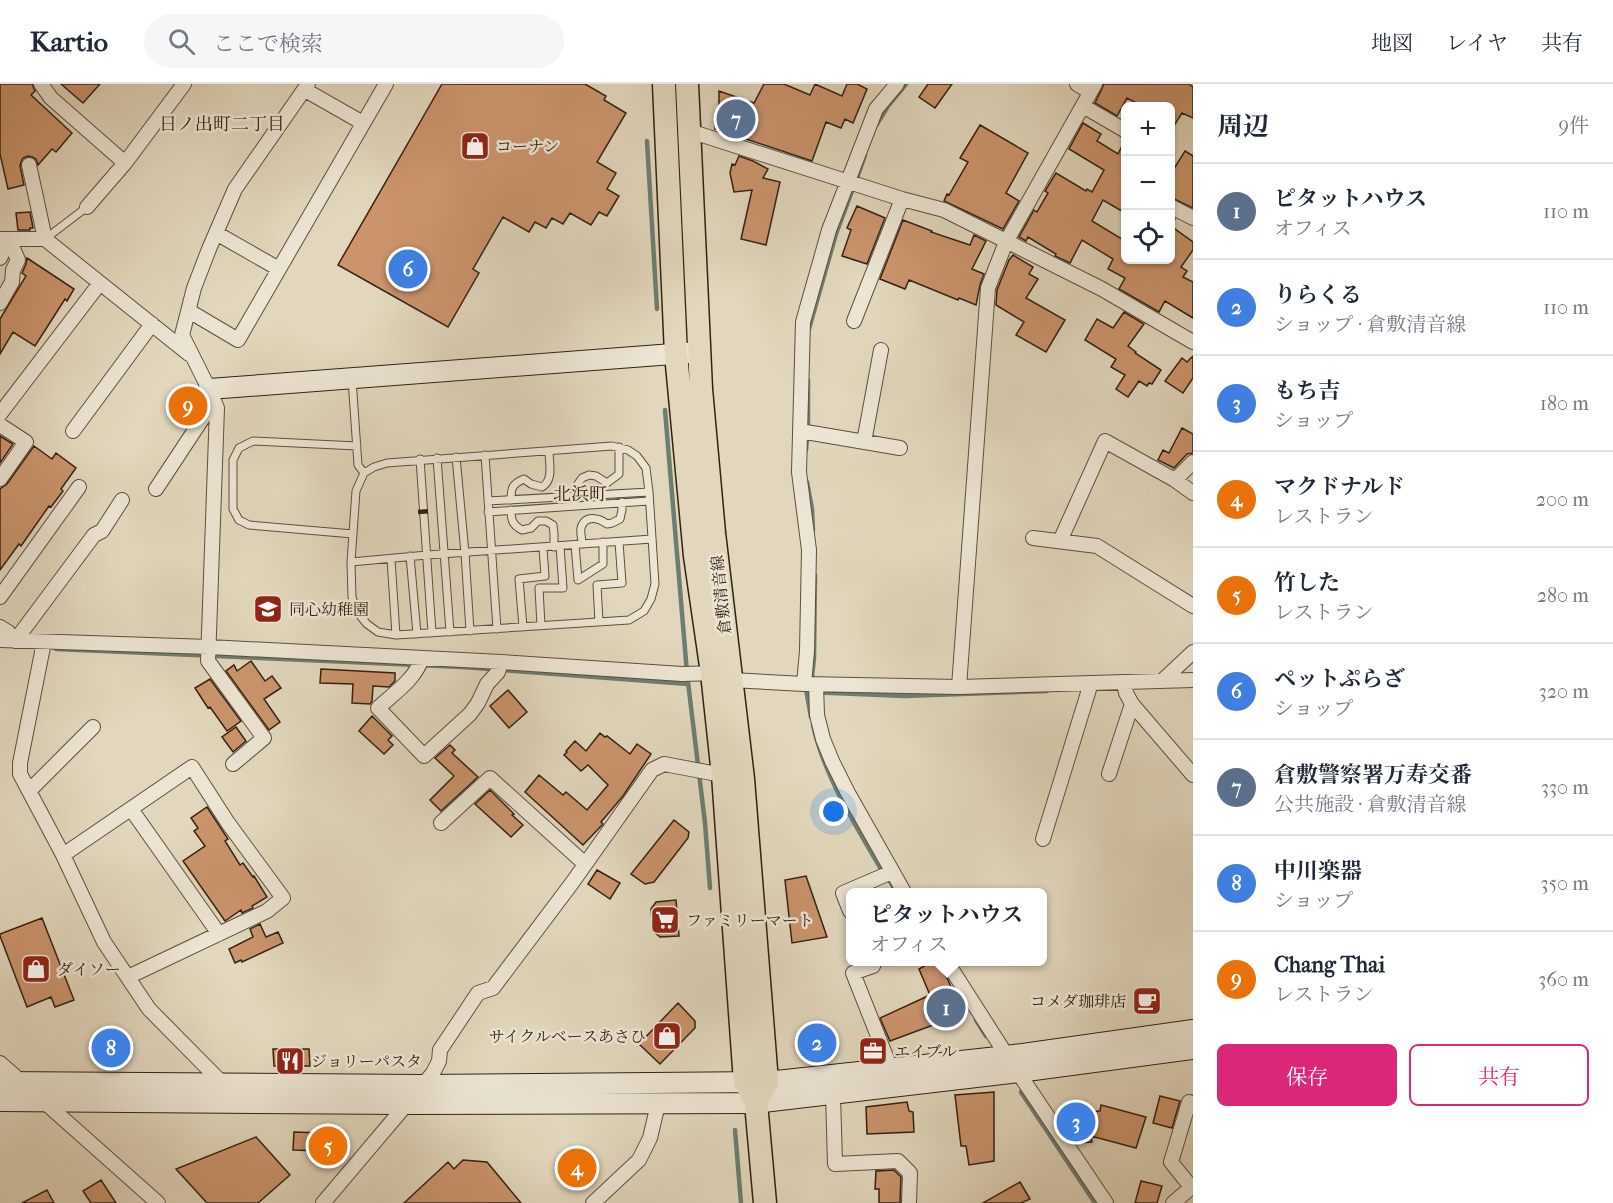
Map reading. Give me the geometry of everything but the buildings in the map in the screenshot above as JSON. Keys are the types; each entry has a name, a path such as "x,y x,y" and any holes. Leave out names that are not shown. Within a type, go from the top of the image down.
{"main road":[{"name":"倉敷清音線","path":"664,84 676,354 695,556 710,675 716,774 756,1082 756,1103"},
{"name":"倉敷清音線","path":"687,84 699,352 714,533 710,675"},
{"path":"756,1103 765,1203"}],"street":[{"path":"41,84 51,98 125,163"},
{"path":"87,207 125,163 184,84"},
{"path":"189,311 238,340 386,84"},
{"path":"897,84 876,109 829,230 803,322 799,472 808,550 807,651 817,716 832,761 902,888"},
{"path":"959,687 988,288 1006,242 1092,88 1077,84"},
{"path":"233,764 264,738 208,661 217,408 183,335 194,288 235,189 307,86 363,123"},
{"path":"1083,106 1121,129"},
{"path":"689,137 699,134 903,199 945,210 1102,289 1193,342"},
{"path":"29,165 45,239"},
{"path":"854,321 903,199"},
{"path":"1175,209 1193,218"},
{"path":"216,233 279,269"},
{"path":"4,239 45,239 193,357"},
{"path":"0,258 4,239"},
{"path":"0,303 12,282 13,270 18,260 4,239"},
{"path":"0,414 100,283"},
{"path":"73,431 152,324"},
{"path":"864,442 882,350"},
{"path":"212,395 352,379 699,352"},
{"path":"156,489 212,395"},
{"path":"0,425 26,442 0,478"},
{"path":"800,431 900,448"},
{"path":"1060,541 1105,441 1175,480 1193,493"},
{"path":"1175,480 1193,462"},
{"path":"0,597 79,487"},
{"path":"15,641 94,535 102,531 122,500"},
{"path":"1033,538 1096,546 1193,606"},
{"path":"0,627 8,632 15,641"},
{"path":"0,640 499,667 710,675 813,689 959,687 1127,691 1162,681 1193,680"},
{"path":"44,642 20,763 20,774 63,855 104,942 149,1009 224,1084"},
{"path":"1162,681 1193,652"},
{"path":"420,663 410,679 378,708 424,756 470,714 499,667"},
{"path":"1042,839 1089,689"},
{"path":"1109,774 1127,691"},
{"path":"1127,691 1193,775"},
{"path":"29,791 93,728"},
{"path":"332,1200 437,1067 440,1050 478,993 493,988 652,770 664,764 716,774"},
{"path":"63,855 192,767 228,823 283,898 267,911 128,977"},
{"path":"441,823 490,778 585,864"},
{"path":"131,809 219,934"},
{"path":"855,888 892,872"},
{"path":"873,966 853,973 891,1069"},
{"path":"950,966 1106,1203"},
{"path":"0,1082 422,1086 756,1082 1007,1056 1193,1030"},
{"path":"0,1101 406,1104 756,1103 1193,1049"},
{"path":"0,1063 158,1203"},
{"path":"833,1094 835,1164 898,1161 909,1173 909,1203"},
{"path":"1173,1203 1192,1186 1171,1162 1189,1102"},
{"path":"593,1203 639,1160 650,1138 658,1104"}],"lane":[{"path":"45,239 87,207"},
{"path":"352,379 358,465 364,473"},
{"path":"353,534 249,525 239,520 233,509 234,460 239,448 253,441 357,446"},
{"path":"612,446 628,450 637,456 646,468 655,584 651,599 644,611 629,620 417,634 396,635 378,632 357,612 352,597 351,562 356,491 364,473 374,466 420,459 612,446"},
{"path":"578,495 577,485 582,478 589,475 596,476 608,483 619,474 619,447"},
{"path":"511,500 511,490 516,482 524,479 542,487 547,484 550,478 549,451"},
{"path":"485,455 497,629"},
{"path":"456,457 470,631"},
{"path":"437,458 450,632"},
{"path":"420,459 432,633"},
{"path":"488,501 649,492"},
{"path":"488,512 650,501"},
{"path":"603,542 603,564 578,580 581,527 586,520 595,517 607,524 620,519 622,502"},
{"path":"512,510 511,518 514,525 522,530 531,528 538,521 546,521 553,525 563,588 539,588 541,626"},
{"path":"351,562 652,539"},
{"path":"600,622 597,585 622,583 619,542"},
{"path":"523,627 519,579 545,576 543,548"},
{"path":"410,556 417,634"},
{"path":"391,559 396,635"}],"waterway":[{"path":"877,124 906,84"},
{"path":"647,141 657,309"},
{"path":"857,178 865,155"},
{"path":"809,329 836,234 852,191"},
{"path":"808,380 808,425"},
{"path":"665,410 687,673"},
{"path":"806,450 807,439"},
{"path":"807,482 813,530"},
{"path":"812,677 815,575"},
{"path":"56,649 462,667 688,684"},
{"path":"688,682 705,823 710,888"},
{"path":"806,689 811,717"},
{"path":"807,692 905,696 1047,691"},
{"path":"813,725 833,782 882,871"},
{"path":"888,878 894,888"},
{"path":"976,1020 986,1036"},
{"path":"1021,1092 1095,1203"},
{"path":"735,1130 741,1203"}],"railway":[{"path":"418,512 432,511"}],"place":[{"name":"倉敷警察署万寿交番","path":"736,119"},
{"name":"コーナン","path":"475,146"},
{"name":"ペットぷらざ","path":"408,269"},
{"name":"Chang Thai","path":"188,406"},
{"name":"同心幼稚園","path":"268,609"},
{"name":"ファミリーマート","path":"665,920"},
{"name":"ダイソー","path":"36,969"},
{"name":"コメダ珈琲店","path":"1147,1001"},
{"name":"ピタットハウス","path":"946,1008"},
{"name":"サイクルベースあさひ","path":"667,1036"},
{"name":"りらくる","path":"817,1043"},
{"name":"中川楽器","path":"111,1048"},
{"name":"エイブル","path":"873,1051"},
{"name":"ジョリーパスタ","path":"290,1061"},
{"name":"もち吉","path":"1076,1122"},
{"name":"竹した","path":"328,1146"},
{"name":"マクドナルド","path":"577,1168"}],"district":[{"name":"日ノ出町二丁目","path":"222,124"},
{"name":"北浜町","path":"580,494"}]}
